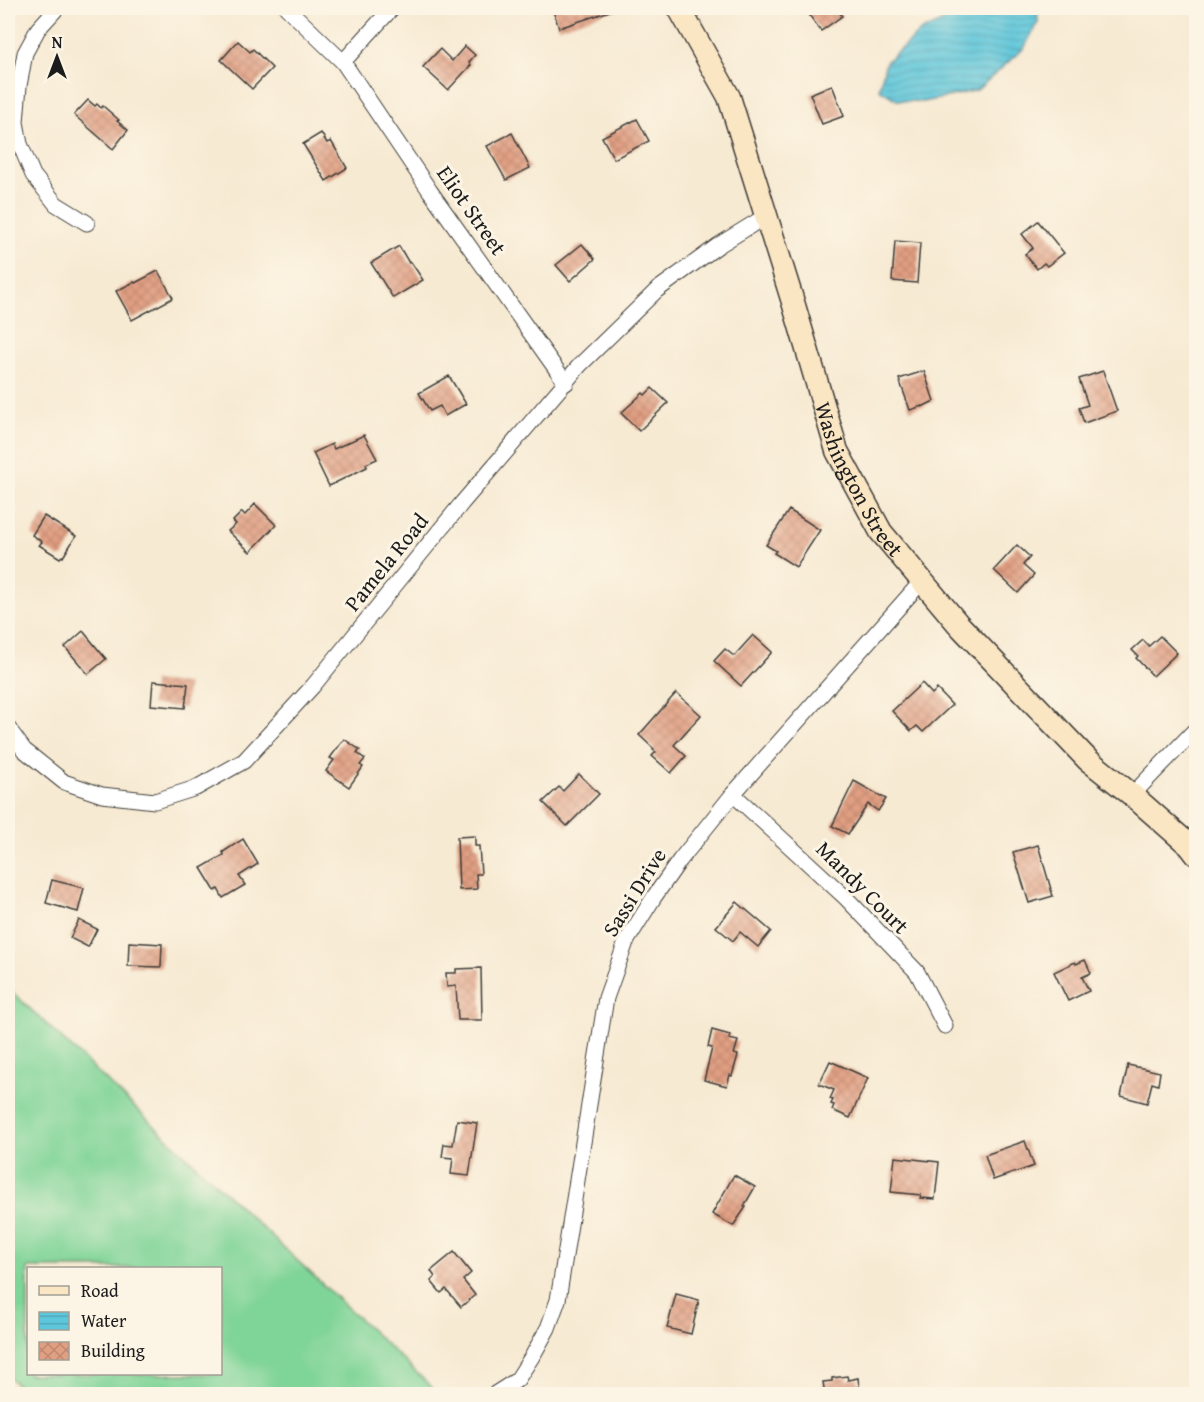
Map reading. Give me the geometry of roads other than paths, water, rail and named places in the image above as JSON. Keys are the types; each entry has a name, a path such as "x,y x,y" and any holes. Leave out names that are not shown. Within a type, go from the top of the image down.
{"street":[{"path":"57,8 38,29 25,53 16,122 20,144 33,175 56,204 87,223"},
{"path":"287,8 343,62 392,8"},
{"name":"Washington Street","path":"679,8 729,97 837,451 881,532 959,625 1088,760 1132,795 1197,854"},
{"name":"Eliot Street","path":"343,62 430,191 566,383"},
{"name":"Pamela Road","path":"8,728 24,750 64,782 102,795 155,801 196,788 243,761 313,687 462,503 580,365 657,290 719,245 766,216"},
{"name":"Sassi Drive","path":"495,1395 517,1380 533,1356 548,1328 558,1300 606,998 626,942 680,860 733,794 922,581"},
{"path":"1132,795 1197,729"},
{"name":"Mandy Court","path":"733,794 846,898 917,972 945,1026"}],"water":[{"path":"972,8 1037,8 1038,22 1024,48 977,90 922,102 897,100 879,89 886,62 920,32"}]}
